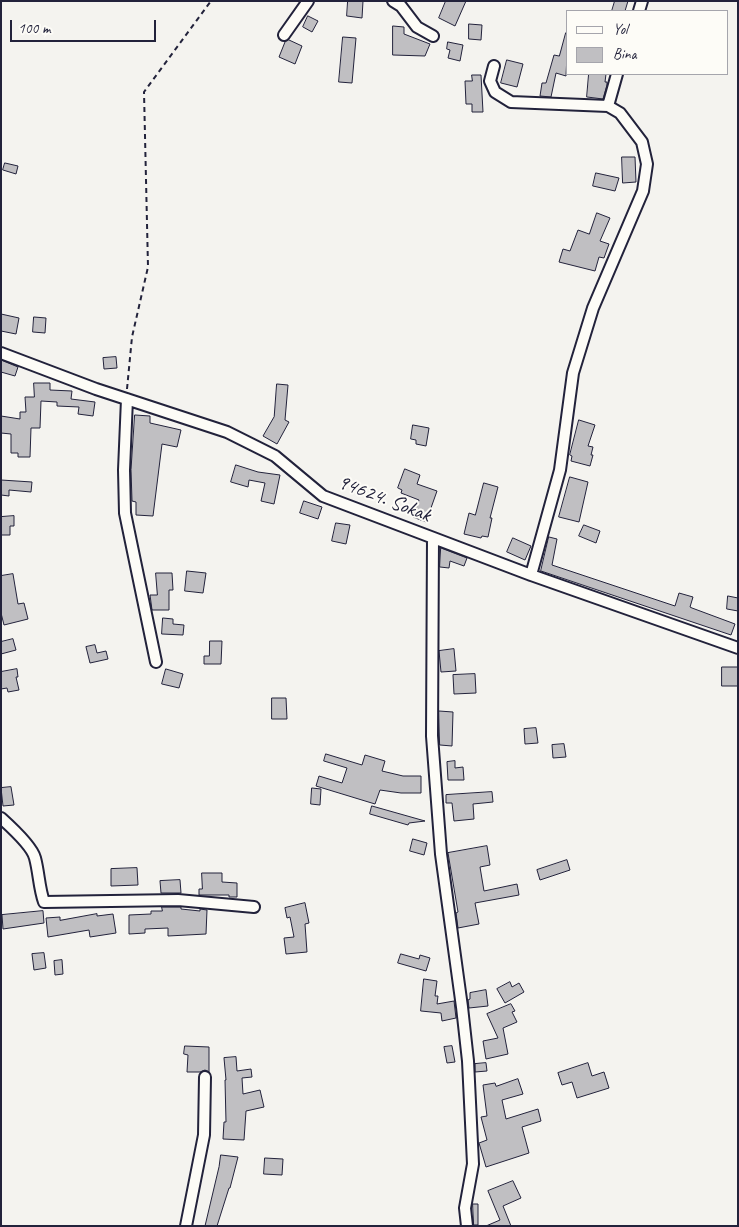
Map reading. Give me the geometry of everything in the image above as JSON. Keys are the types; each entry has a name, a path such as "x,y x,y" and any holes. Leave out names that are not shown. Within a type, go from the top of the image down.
{"street":[{"path":"284,35 308,1"},
{"path":"393,1 402,6 417,27 433,36"},
{"path":"494,66 490,81 495,92 511,102 608,106 620,113 642,142 647,164 643,191 593,308 573,373 560,470 531,575"},
{"path":"608,106 617,75"},
{"name":"94624. Sokak","path":"1,353 126,399 226,432 275,456 323,496 531,575 738,648"},
{"path":"126,399 125,513 156,662"},
{"path":"433,538 432,736 440,854 468,1061 473,1164 465,1208 467,1226"},
{"path":"2,820 35,856 39,888 44,902 178,900 254,907"},
{"path":"186,1226 204,1134 205,1077"}],"path":[{"path":"126,399 132,337 148,267 144,92 211,1"}],"building":[{"path":"348,1 363,1 362,18 347,16"},
{"path":"446,1 466,1 455,26 439,18"},
{"path":"615,1 628,1 625,10 612,10"},
{"path":"308,16 318,21 312,32 303,27"},
{"path":"469,24 482,25 481,40 469,39"},
{"path":"393,26 404,27 404,34 430,44 425,56 393,55"},
{"path":"566,33 566,76 556,73 551,97 540,96 542,83 546,83 554,55 559,56"},
{"path":"343,37 356,38 352,83 339,82"},
{"path":"289,40 302,46 295,64 279,57 285,42"},
{"path":"448,42 463,45 460,61 448,58 450,50 447,49"},
{"path":"507,60 523,64 517,87 501,83"},
{"path":"472,75 481,75 483,112 472,112 472,104 466,104 465,81 472,81"},
{"path":"589,75 606,75 605,82 607,82 607,85 603,99 587,97"},
{"path":"622,157 635,157 636,182 623,183"},
{"path":"5,163 18,166 16,174 3,170"},
{"path":"596,173 619,178 615,191 593,186"},
{"path":"597,213 610,218 600,241 609,244 604,258 599,257 595,271 559,262 563,249 570,251 578,230 589,234"},
{"path":"1,314 19,318 16,334 1,331"},
{"path":"34,317 46,318 45,333 33,332"},
{"path":"116,357 117,368 104,369 103,358"},
{"path":"1,360 18,367 15,376 1,372"},
{"path":"34,383 50,383 50,390 72,391 71,399 95,402 93,416 78,414 79,407 57,406 57,402 41,401 40,428 31,428 30,457 18,457 18,453 11,453 11,434 1,433 1,416 20,419 20,412 26,412 25,397 34,397"},
{"path":"277,384 288,385 285,420 289,422 277,444 263,436 274,417"},
{"path":"135,415 150,416 150,423 181,430 177,447 162,444 153,516 136,515 136,502 132,501 131,470"},
{"path":"579,420 595,425 588,446 593,447 590,466 571,461 572,456 570,455"},
{"path":"413,425 429,428 426,446 416,444 416,440 411,439"},
{"path":"236,465 258,472 280,475 274,504 261,501 265,483 249,480 248,487 231,482"},
{"path":"405,469 420,475 417,484 437,491 426,522 413,517 419,500 401,493 402,490 398,488"},
{"path":"570,477 588,482 579,522 559,517"},
{"path":"1,480 32,482 31,492 9,490 9,496 1,495"},
{"path":"484,483 498,487 490,518 492,518 488,537 482,536 481,538 464,534 469,513 475,515"},
{"path":"304,501 322,507 318,519 300,513"},
{"path":"14,516 14,526 10,526 10,535 1,535 1,517"},
{"path":"336,523 350,525 346,544 332,541"},
{"path":"584,525 600,531 596,543 579,536"},
{"path":"549,537 557,539 552,565 675,606 679,593 693,597 690,607 735,624 731,635 541,571"},
{"path":"513,538 531,546 525,560 507,552"},
{"path":"441,548 467,558 464,566 450,561 449,568 440,567"},
{"path":"187,571 206,573 203,593 185,591"},
{"path":"156,573 172,573 173,590 169,590 169,610 152,610 150,595 157,595"},
{"path":"13,574 18,604 24,603 28,619 4,625 1,613 1,576"},
{"path":"728,596 738,598 738,611 727,609"},
{"path":"163,618 173,619 173,624 184,625 183,635 162,634"},
{"path":"13,639 16,650 1,654 1,642"},
{"path":"210,641 222,641 221,664 204,664 204,656 209,656"},
{"path":"95,645 97,653 106,651 108,659 90,663 86,647"},
{"path":"454,649 456,671 441,672 439,651"},
{"path":"722,667 738,667 738,686 722,686"},
{"path":"17,669 18,677 16,677 19,690 8,692 7,688 1,689 1,672"},
{"path":"166,669 183,674 179,688 162,684"},
{"path":"475,674 476,693 454,694 453,675"},
{"path":"272,698 286,698 287,719 272,719"},
{"path":"439,711 453,712 452,746 440,745"},
{"path":"536,728 538,743 525,744 524,729"},
{"path":"564,744 566,757 553,758 552,745"},
{"path":"326,754 362,765 365,755 385,761 382,771 403,776 421,776 421,793 380,790 375,804 316,786 319,776 342,783 347,768 324,761"},
{"path":"455,761 455,768 463,767 464,780 448,780 447,762"},
{"path":"11,787 14,805 3,806 1,788"},
{"path":"312,788 321,789 320,805 311,804"},
{"path":"492,792 493,802 473,804 474,819 454,821 452,803 446,803 446,795"},
{"path":"372,806 425,821 409,823 408,825 370,814"},
{"path":"413,839 427,843 424,855 410,851"},
{"path":"487,846 490,865 480,867 484,891 517,884 519,895 475,903 479,924 458,928 456,913 458,912 448,853"},
{"path":"567,860 570,870 540,880 537,870"},
{"path":"137,868 138,885 111,886 111,869"},
{"path":"202,873 222,873 222,882 237,883 237,897 229,897 229,895 199,895 199,889 202,889"},
{"path":"180,880 181,893 161,893 160,881"},
{"path":"305,903 309,923 305,924 307,952 286,954 284,938 294,937 290,917 287,918 285,908"},
{"path":"162,907 207,910 206,934 168,936 168,928 145,929 145,933 129,934 129,915 151,914 151,911 162,911"},
{"path":"43,911 44,923 3,929 2,915"},
{"path":"97,914 97,916 113,914 116,933 90,937 89,930 48,937 46,918 60,917 60,920"},
{"path":"44,953 46,968 34,970 32,954"},
{"path":"401,954 419,959 420,955 430,958 426,971 398,963"},
{"path":"62,960 63,974 55,975 54,961"},
{"path":"424,979 437,981 435,996 438,996 437,1004 454,1001 456,1018 442,1021 441,1013 421,1011"},
{"path":"510,982 512,987 519,983 524,992 505,1003 497,989"},
{"path":"486,990 488,1006 469,1008 468,1000 470,999 470,993"},
{"path":"511,1004 515,1011 512,1012 517,1022 503,1028 508,1054 486,1059 483,1041 498,1038 487,1014"},
{"path":"185,1046 209,1047 209,1072 205,1070 187,1072 188,1055 184,1054"},
{"path":"452,1046 455,1062 447,1063 444,1047"},
{"path":"236,1057 237,1071 251,1069 252,1077 242,1078 243,1094 260,1090 264,1107 246,1111 244,1140 223,1139 224,1122 226,1122 224,1058"},
{"path":"486,1063 487,1071 475,1072 475,1064"},
{"path":"588,1063 592,1076 604,1072 609,1088 577,1098 572,1082 562,1085 558,1073"},
{"path":"518,1079 523,1094 502,1100 506,1119 538,1109 541,1121 522,1127 529,1153 486,1167 479,1143 487,1140 481,1117 487,1116 483,1085 495,1083 496,1086"},
{"path":"221,1155 238,1157 217,1226 205,1226 219,1167"},
{"path":"265,1158 283,1159 282,1175 264,1174"},
{"path":"513,1181 521,1198 503,1206 511,1226 486,1226 500,1220 488,1191"},
{"path":"473,1204 478,1204 478,1225 474,1225"}]}
